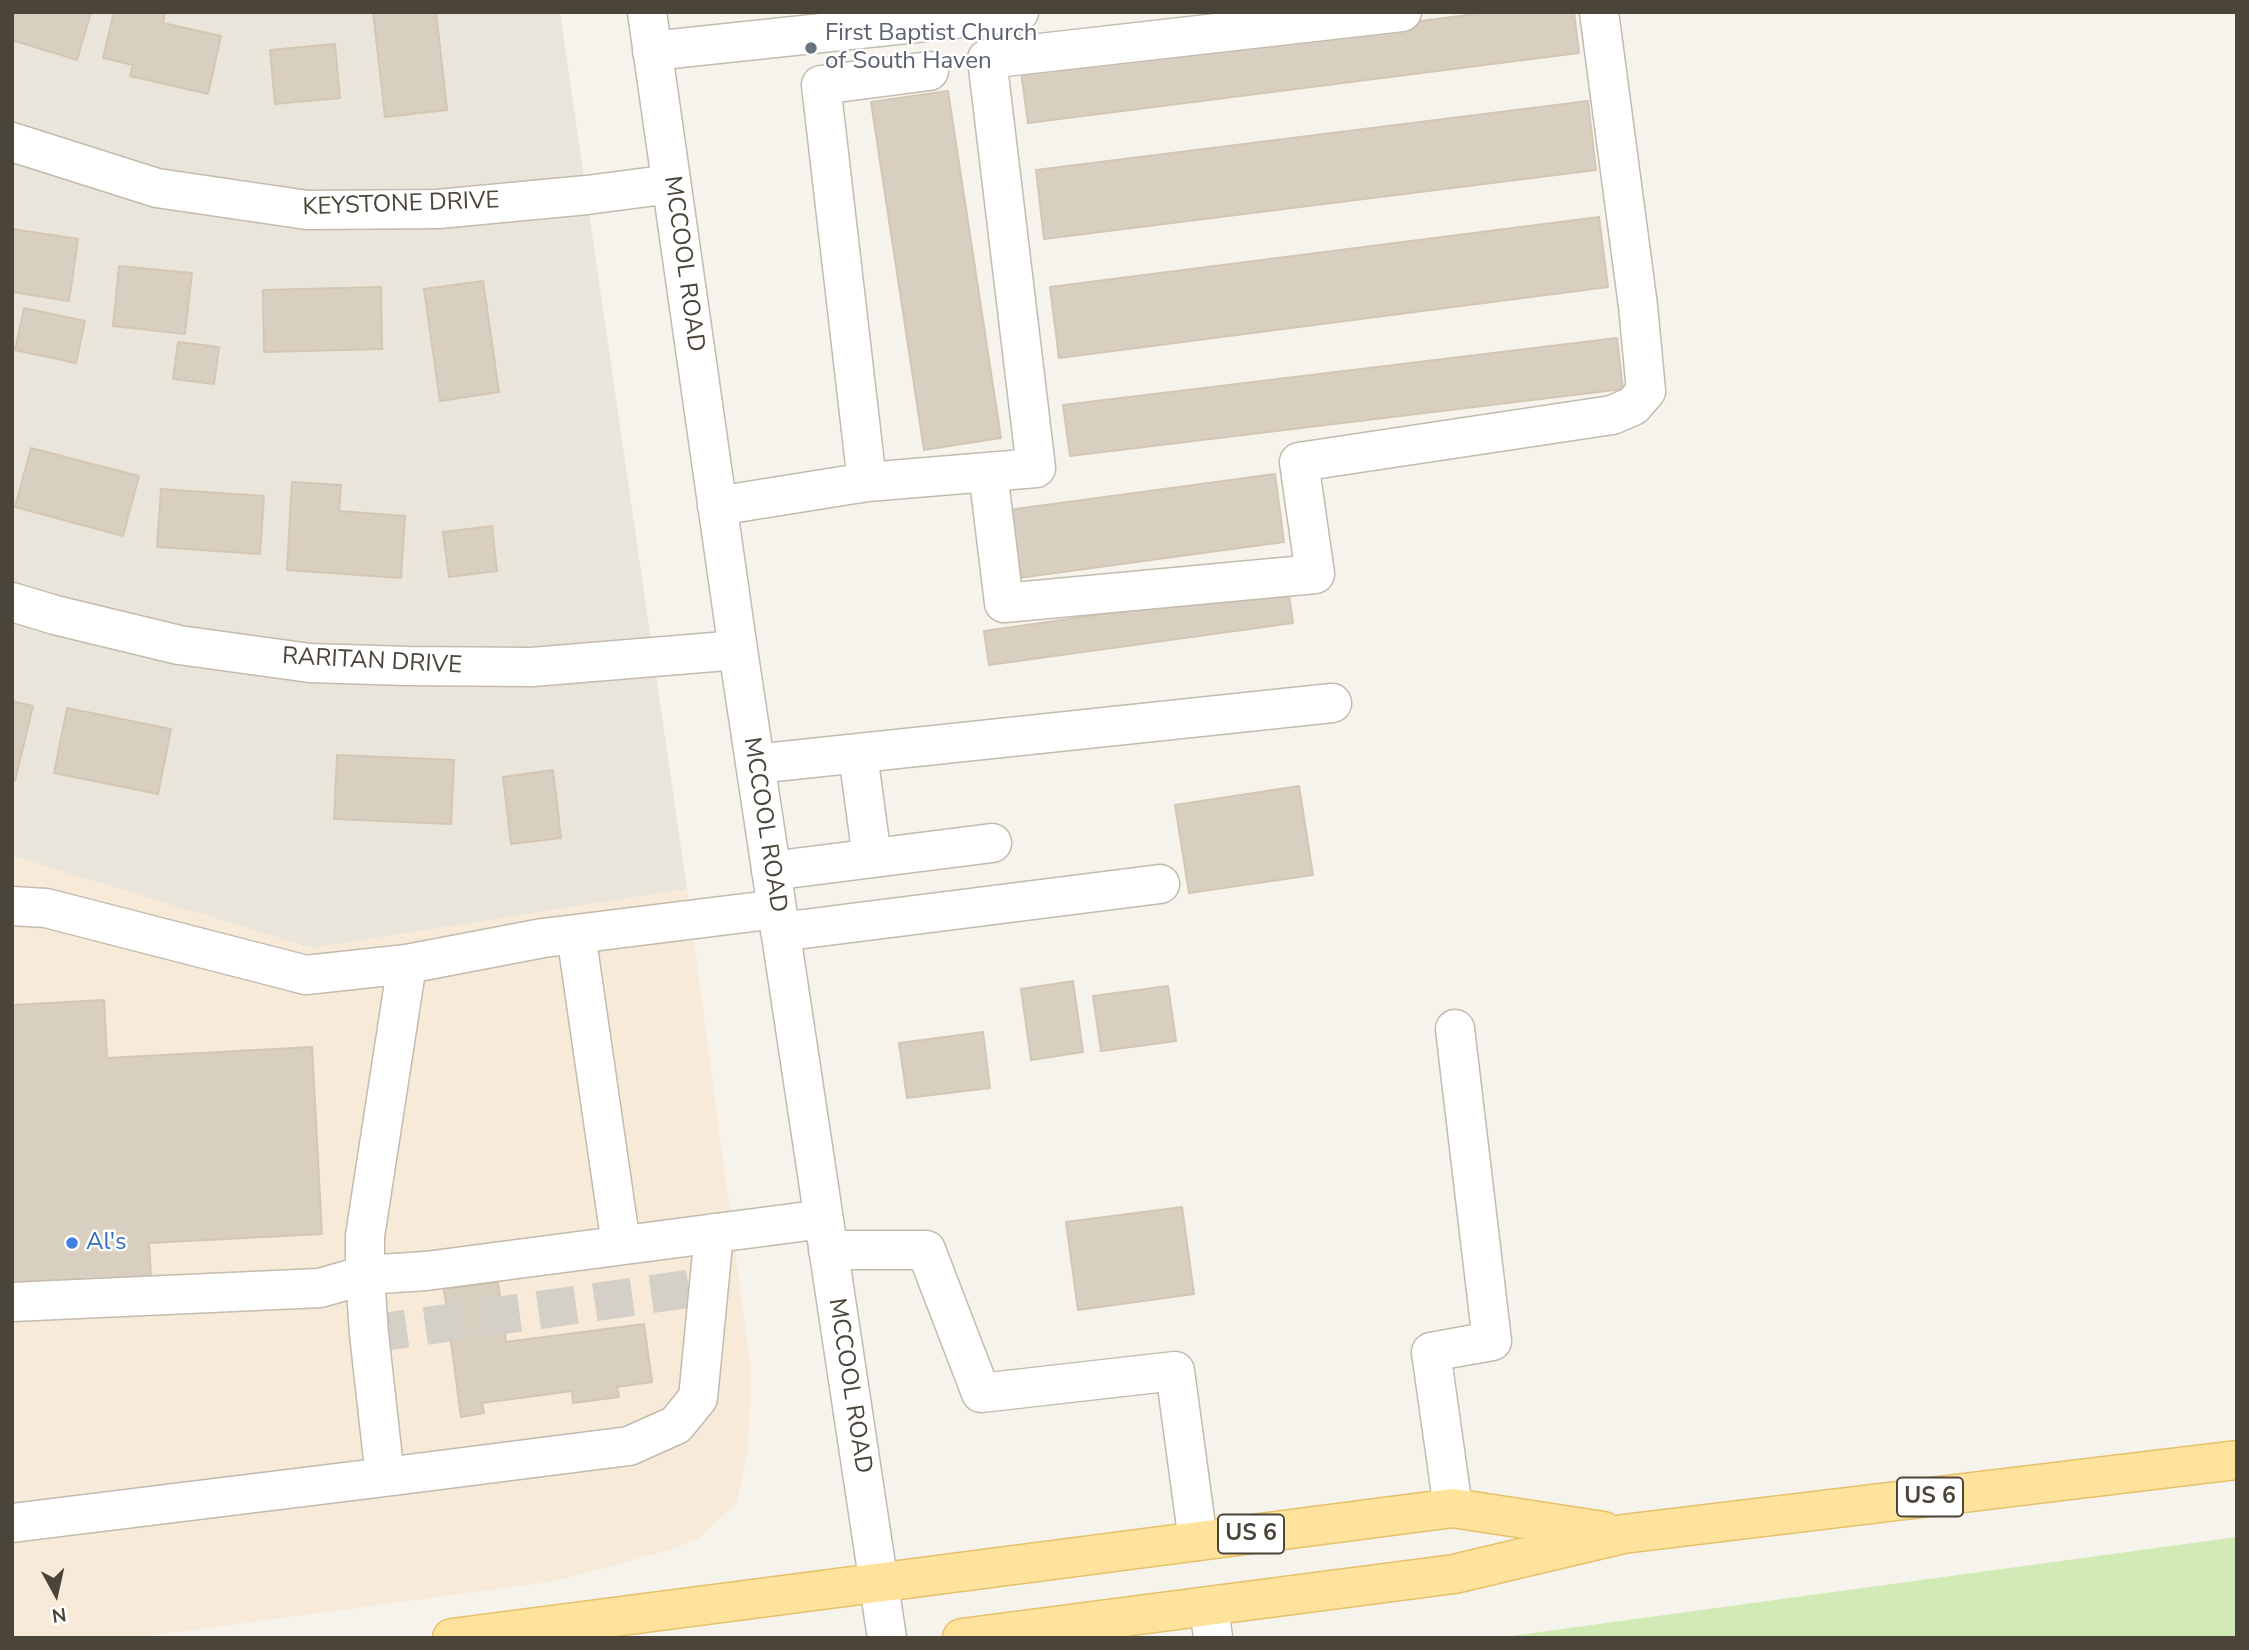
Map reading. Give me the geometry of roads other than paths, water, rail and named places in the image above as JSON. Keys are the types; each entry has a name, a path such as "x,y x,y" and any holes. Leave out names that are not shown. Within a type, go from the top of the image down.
{"main road":[{"name":"US 6","path":"962,1638 1211,1622 1454,1574 1623,1534 2237,1460"},
{"name":"US 6","path":"452,1638 1453,1508 1623,1534"}],"street":[{"name":"MCCOOL ROAD","path":"647,12 738,650 887,1638"},
{"path":"652,51 1019,12"},
{"path":"718,506 867,482 1036,468 986,59 1402,12"},
{"path":"988,472 1004,603 1315,574 1299,462 1612,415 1633,406 1646,391 1638,306 1599,12"},
{"path":"867,482 821,85 929,71"},
{"name":"KEYSTONE DRIVE","path":"12,142 157,188 307,210 438,209 671,184"},
{"name":"RARITAN DRIVE","path":"12,602 179,645 310,663 532,667 738,650"},
{"path":"755,764 1332,703"},
{"path":"858,754 872,858"},
{"path":"771,871 992,843"},
{"path":"12,906 46,908 306,975 407,964 576,934 778,920 1160,884"},
{"path":"576,934 621,1245"},
{"path":"385,1477 369,1334 365,1236 407,964"},
{"path":"1453,1508 1432,1352 1492,1341 1455,1029"},
{"path":"12,1523 629,1446 676,1424 698,1398 715,1233"},
{"path":"12,1303 320,1288 365,1275 426,1271 715,1233 826,1234 926,1250 981,1392 1175,1371 1198,1541"}],"tunnel":[{"path":"369,1334 709,1286"}],"place":[{"name":"First Baptist Church of South Haven","path":"811,48"},
{"name":"Al's","path":"72,1243"}]}
